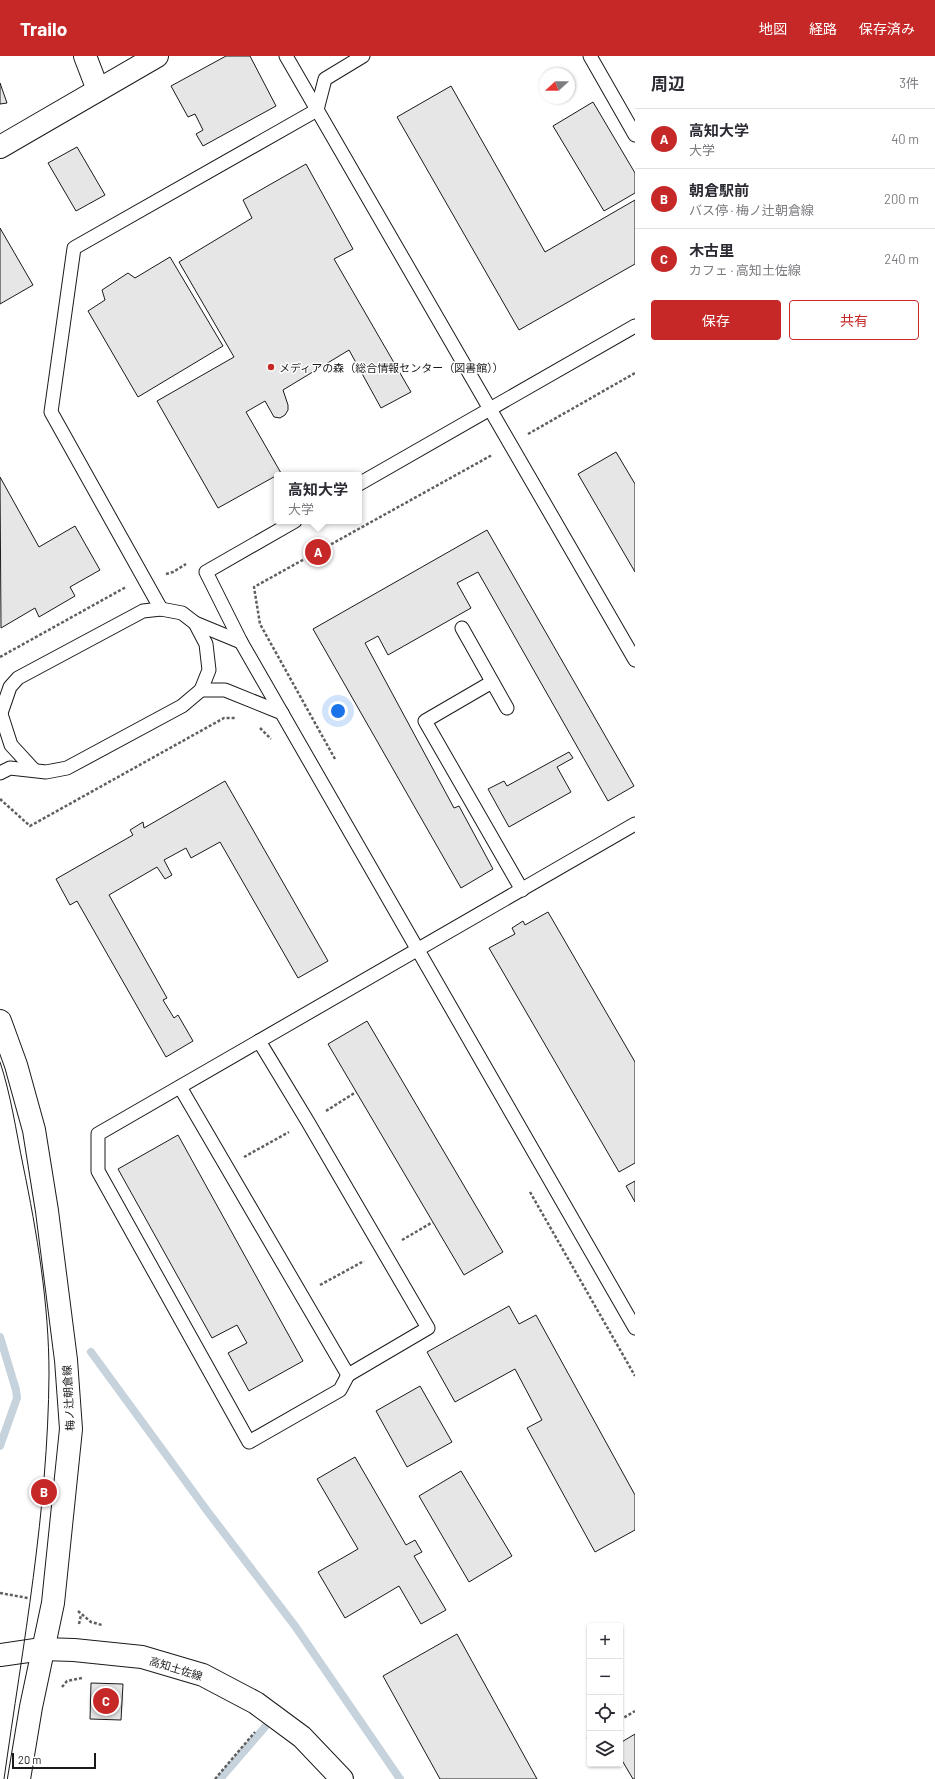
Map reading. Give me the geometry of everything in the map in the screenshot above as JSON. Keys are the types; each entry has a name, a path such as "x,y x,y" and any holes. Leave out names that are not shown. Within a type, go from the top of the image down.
{"main road":[{"path":"85,56 98,90"},
{"path":"0,148 157,56"},
{"name":"梅ノ辻朝倉線","path":"0,1021 16,1066 34,1130 47,1211 66,1360 71,1429 52,1603 42,1649 19,1779"},
{"name":"高知土佐線","path":"0,1655 42,1649 74,1650 142,1657 203,1675 256,1703 302,1737 342,1779"}],"lane":[{"path":"286,56 635,660"},
{"path":"161,609 51,412 74,248 317,110 325,79 363,56"},
{"path":"590,56 635,135"},
{"path":"362,482 635,326"},
{"path":"290,524 206,572 241,642 635,1328"},
{"path":"34,770 11,745 0,715 10,687 18,678 143,611 161,609 182,613 195,623 241,642"},
{"path":"0,772 10,768 46,772 67,768 182,706 202,690 208,670 206,644 195,623"},
{"path":"462,628 507,708"},
{"path":"492,682 425,721 522,890"},
{"path":"202,690 225,690 282,713"},
{"path":"259,1042 308,1122 428,1328 348,1375 340,1390 249,1442 98,1171 98,1134 635,824"},
{"path":"180,1087 348,1375"}],"path":[{"path":"0,1593 74,1607 81,1615 91,1622 106,1626"},
{"path":"58,1692 67,1681 86,1678"},
{"path":"623,1718 635,1711"},
{"path":"215,1779 270,1714"}],"building":[{"path":"226,56 250,56 276,106 203,146 196,134 203,130 195,114 188,117 171,86"},
{"path":"0,83 7,103 0,104"},
{"path":"451,86 545,252 635,200 635,264 519,330 397,117"},
{"path":"593,102 635,173 635,193 604,211 553,126"},
{"path":"77,147 105,195 76,211 48,163"},
{"path":"306,164 353,249 334,259 411,392 381,408 349,350 283,390 288,405 288,410 285,415 280,418 274,417 265,401 246,412 280,472 274,472 274,477 218,508 157,401 234,357 179,262 252,218 243,200"},
{"path":"0,228 33,285 0,304"},
{"path":"170,257 223,346 138,397 88,311 105,300 102,290 128,273 135,278"},
{"path":"616,452 635,484 635,572 578,474"},
{"path":"0,477 39,547 75,526 100,570 70,587 75,596 39,617 35,608 1,628"},
{"path":"487,530 634,786 608,801 478,572 457,583 471,608 388,655 378,636 365,643 454,808 459,806 493,869 461,888 313,629"},
{"path":"569,752 573,758 557,767 571,792 509,827 488,789 504,781 507,786"},
{"path":"225,781 328,961 298,978 220,842 191,858 186,848 164,860 172,875 165,879 157,867 109,895 167,998 163,1000 174,1018 178,1015 193,1041 166,1057 77,901 70,905 56,879 133,835 130,830 143,822 144,828"},
{"path":"548,912 635,1062 635,1163 619,1172 489,948 515,934 512,928 523,921 525,925"},
{"path":"367,1021 503,1252 464,1275 328,1044"},
{"path":"178,1135 303,1361 249,1391 228,1353 247,1343 237,1325 212,1338 118,1169"},
{"path":"635,1181 635,1202 626,1186"},
{"path":"509,1306 519,1324 536,1315 635,1495 635,1530 595,1552 527,1428 542,1420 515,1369 455,1402 427,1352"},
{"path":"420,1386 452,1442 407,1467 376,1411"},
{"path":"355,1457 406,1545 415,1540 422,1552 414,1556 446,1610 421,1624 399,1586 345,1618 318,1572 358,1549 317,1479"},
{"path":"461,1471 512,1556 469,1582 419,1496"},
{"path":"457,1634 537,1779 440,1779 383,1676"},
{"path":"91,1683 123,1684 121,1720 90,1719"},
{"path":"635,1734 635,1779 633,1779 623,1762 623,1741"}],"waterway":[{"path":"0,1337 17,1398 0,1446"},
{"path":"91,1352 208,1512 295,1626 400,1779"},
{"path":"220,1779 265,1727"}],"tram line":[{"path":"0,1062 13,1113 37,1243 47,1321 49,1374 48,1425 39,1527 4,1779"}],"place":[{"name":"メディアの森（総合情報センター（図書館））","path":"271,367"},
{"name":"高知大学","path":"318,552"},
{"name":"朝倉駅前","path":"44,1492"},
{"name":"木古里","path":"106,1701"}]}
